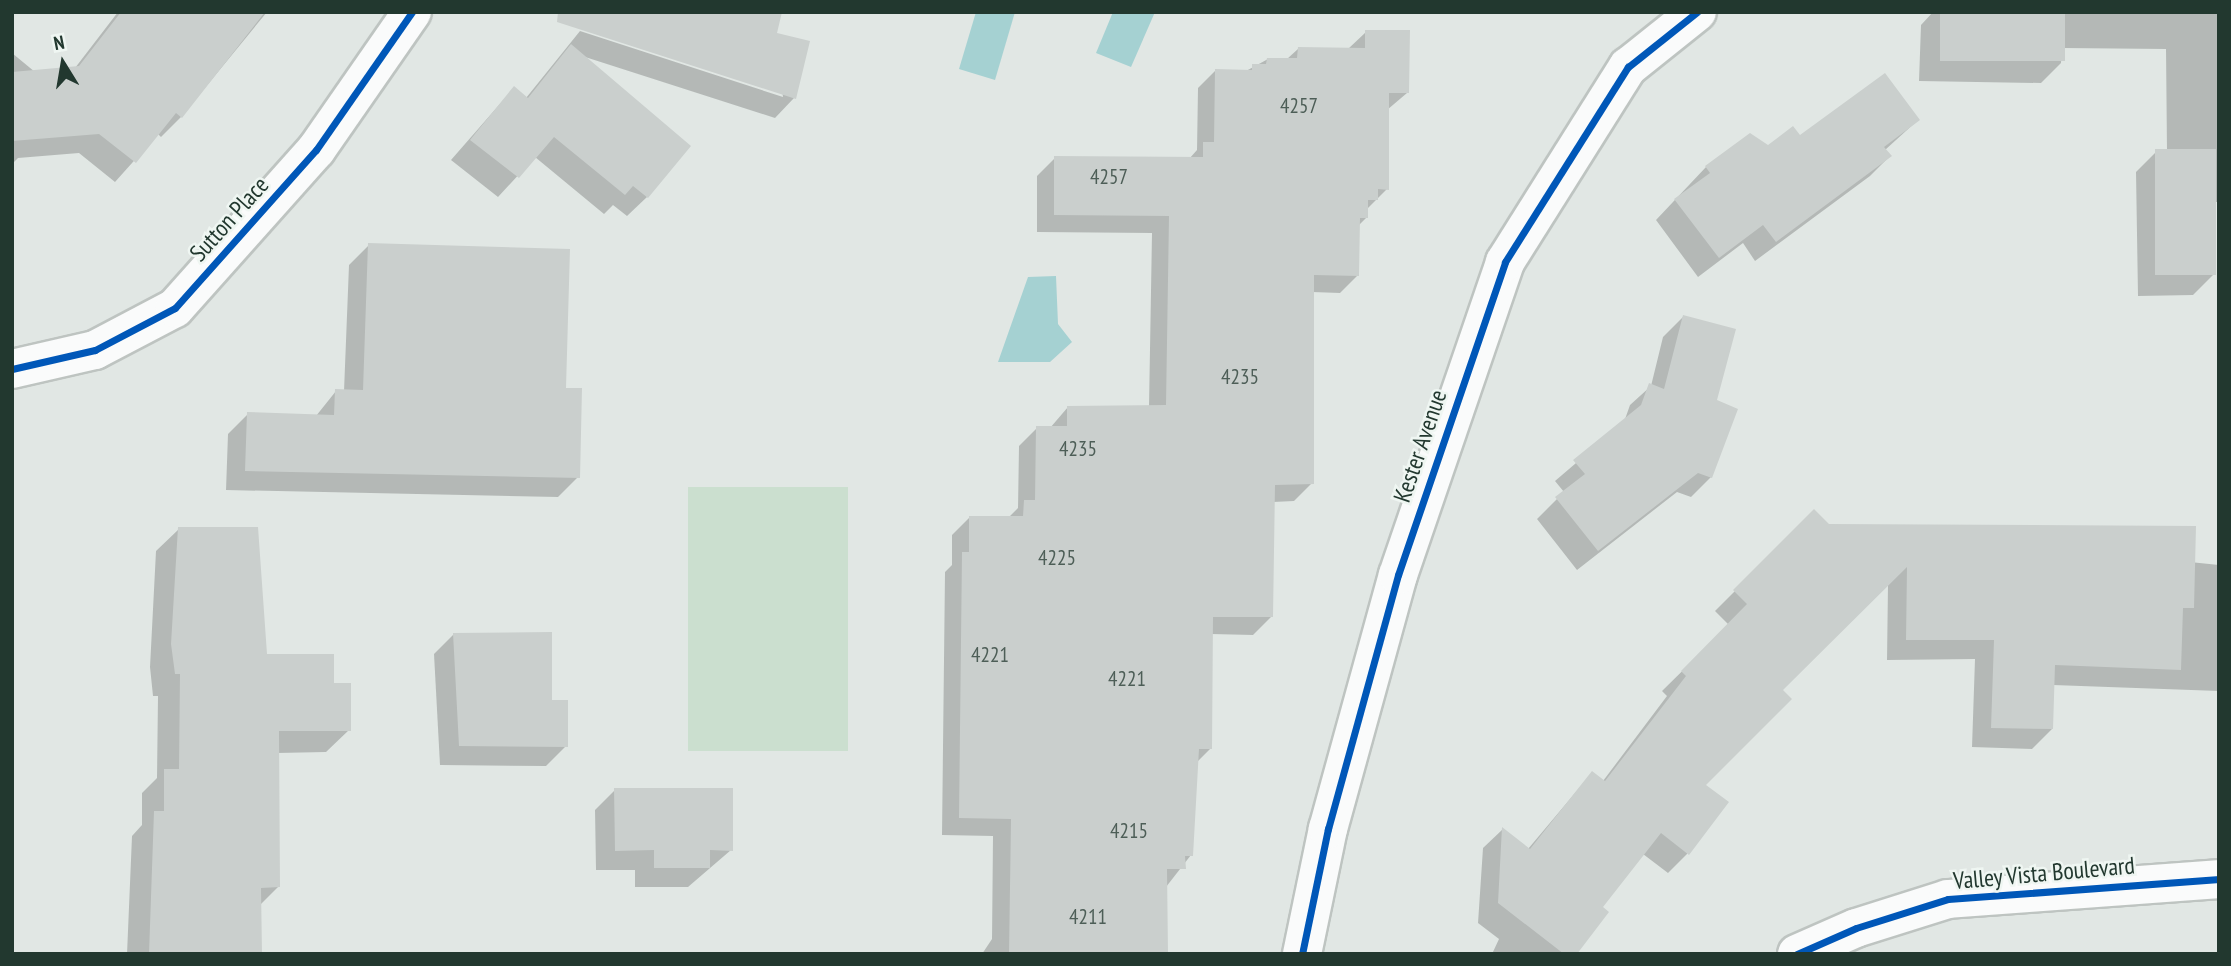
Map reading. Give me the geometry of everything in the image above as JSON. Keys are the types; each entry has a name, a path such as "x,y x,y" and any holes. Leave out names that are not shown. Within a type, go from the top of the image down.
{"street":[{"name":"Sutton Place","path":"12,369 95,350 175,309 316,150 412,12"},
{"name":"Kester Avenue","path":"1302,954 1328,829 1398,575 1505,262 1628,67 1697,12"},
{"name":"Valley Vista Boulevard","path":"1797,954 1856,928 1948,899 2219,879"}],"green space":[{"path":"688,487 848,487 848,751 688,751"}],"water":[{"path":"976,12 1015,12 995,80 959,69"},
{"path":"1113,12 1155,12 1131,67 1096,53"},
{"path":"1056,276 1058,324 1072,342 1050,362 998,362 1028,277"}],"building":[{"path":"121,12 265,12 182,118 176,113 136,163 99,134 12,141 12,72 79,66"},
{"path":"558,12 782,12 777,33 810,41 796,99 557,22"},
{"path":"1940,12 2065,12 2065,61 1940,61"},
{"path":"1365,30 1410,30 1409,93 1389,93 1389,190 1378,189 1378,200 1368,200 1368,218 1360,218 1359,276 1314,275 1314,484 1275,485 1273,617 1213,617 1212,749 1199,749 1193,856 1185,856 1186,869 1167,869 1168,954 1009,954 1011,819 959,818 962,552 969,552 969,516 1023,516 1024,500 1035,500 1036,426 1067,426 1067,406 1166,405 1169,216 1054,215 1054,156 1203,157 1203,142 1214,142 1215,69 1252,70 1252,64 1266,64 1267,58 1297,58 1298,47 1365,48"},
{"path":"571,44 691,146 648,198 633,186 625,195 554,137 519,178 470,140 514,86 528,98"},
{"path":"1885,73 1920,120 1884,147 1892,156 1776,242 1763,225 1719,258 1674,199 1710,173 1705,166 1750,133 1768,145 1793,126 1800,135"},
{"path":"2155,149 2216,149 2216,275 2155,275"},
{"path":"368,243 570,249 566,388 582,388 580,478 245,471 247,412 334,415 335,389 363,390"},
{"path":"1683,315 1736,329 1717,400 1738,409 1712,478 1698,473 1598,551 1555,497 1585,474 1573,460 1641,405 1649,383 1664,389"},
{"path":"1814,509 1829,524 2196,526 2194,608 2183,608 2181,670 2055,665 2053,729 1991,728 1994,640 1906,640 1907,567 1783,690 1792,699 1706,785 1729,802 1689,855 1661,833 1603,907 1609,912 1577,954 1564,954 1498,903 1502,827 1530,849 1592,771 1605,781 1686,676 1681,671 1747,604 1733,590"},
{"path":"178,527 258,527 267,654 334,654 334,683 351,683 351,731 279,731 280,887 261,888 262,954 149,954 154,811 164,811 164,769 179,769 180,674 175,674 171,644"},
{"path":"552,632 552,700 568,700 568,747 459,746 453,633"},
{"path":"614,788 733,788 733,851 710,850 710,868 654,868 654,850 615,851"}],"cycle path":[{"path":"12,369 95,350 175,308 316,150 412,12"},
{"path":"1302,954 1328,829 1398,575 1505,262 1628,67 1697,12"},
{"path":"1797,954 1856,928 1948,899 2219,879"}]}
